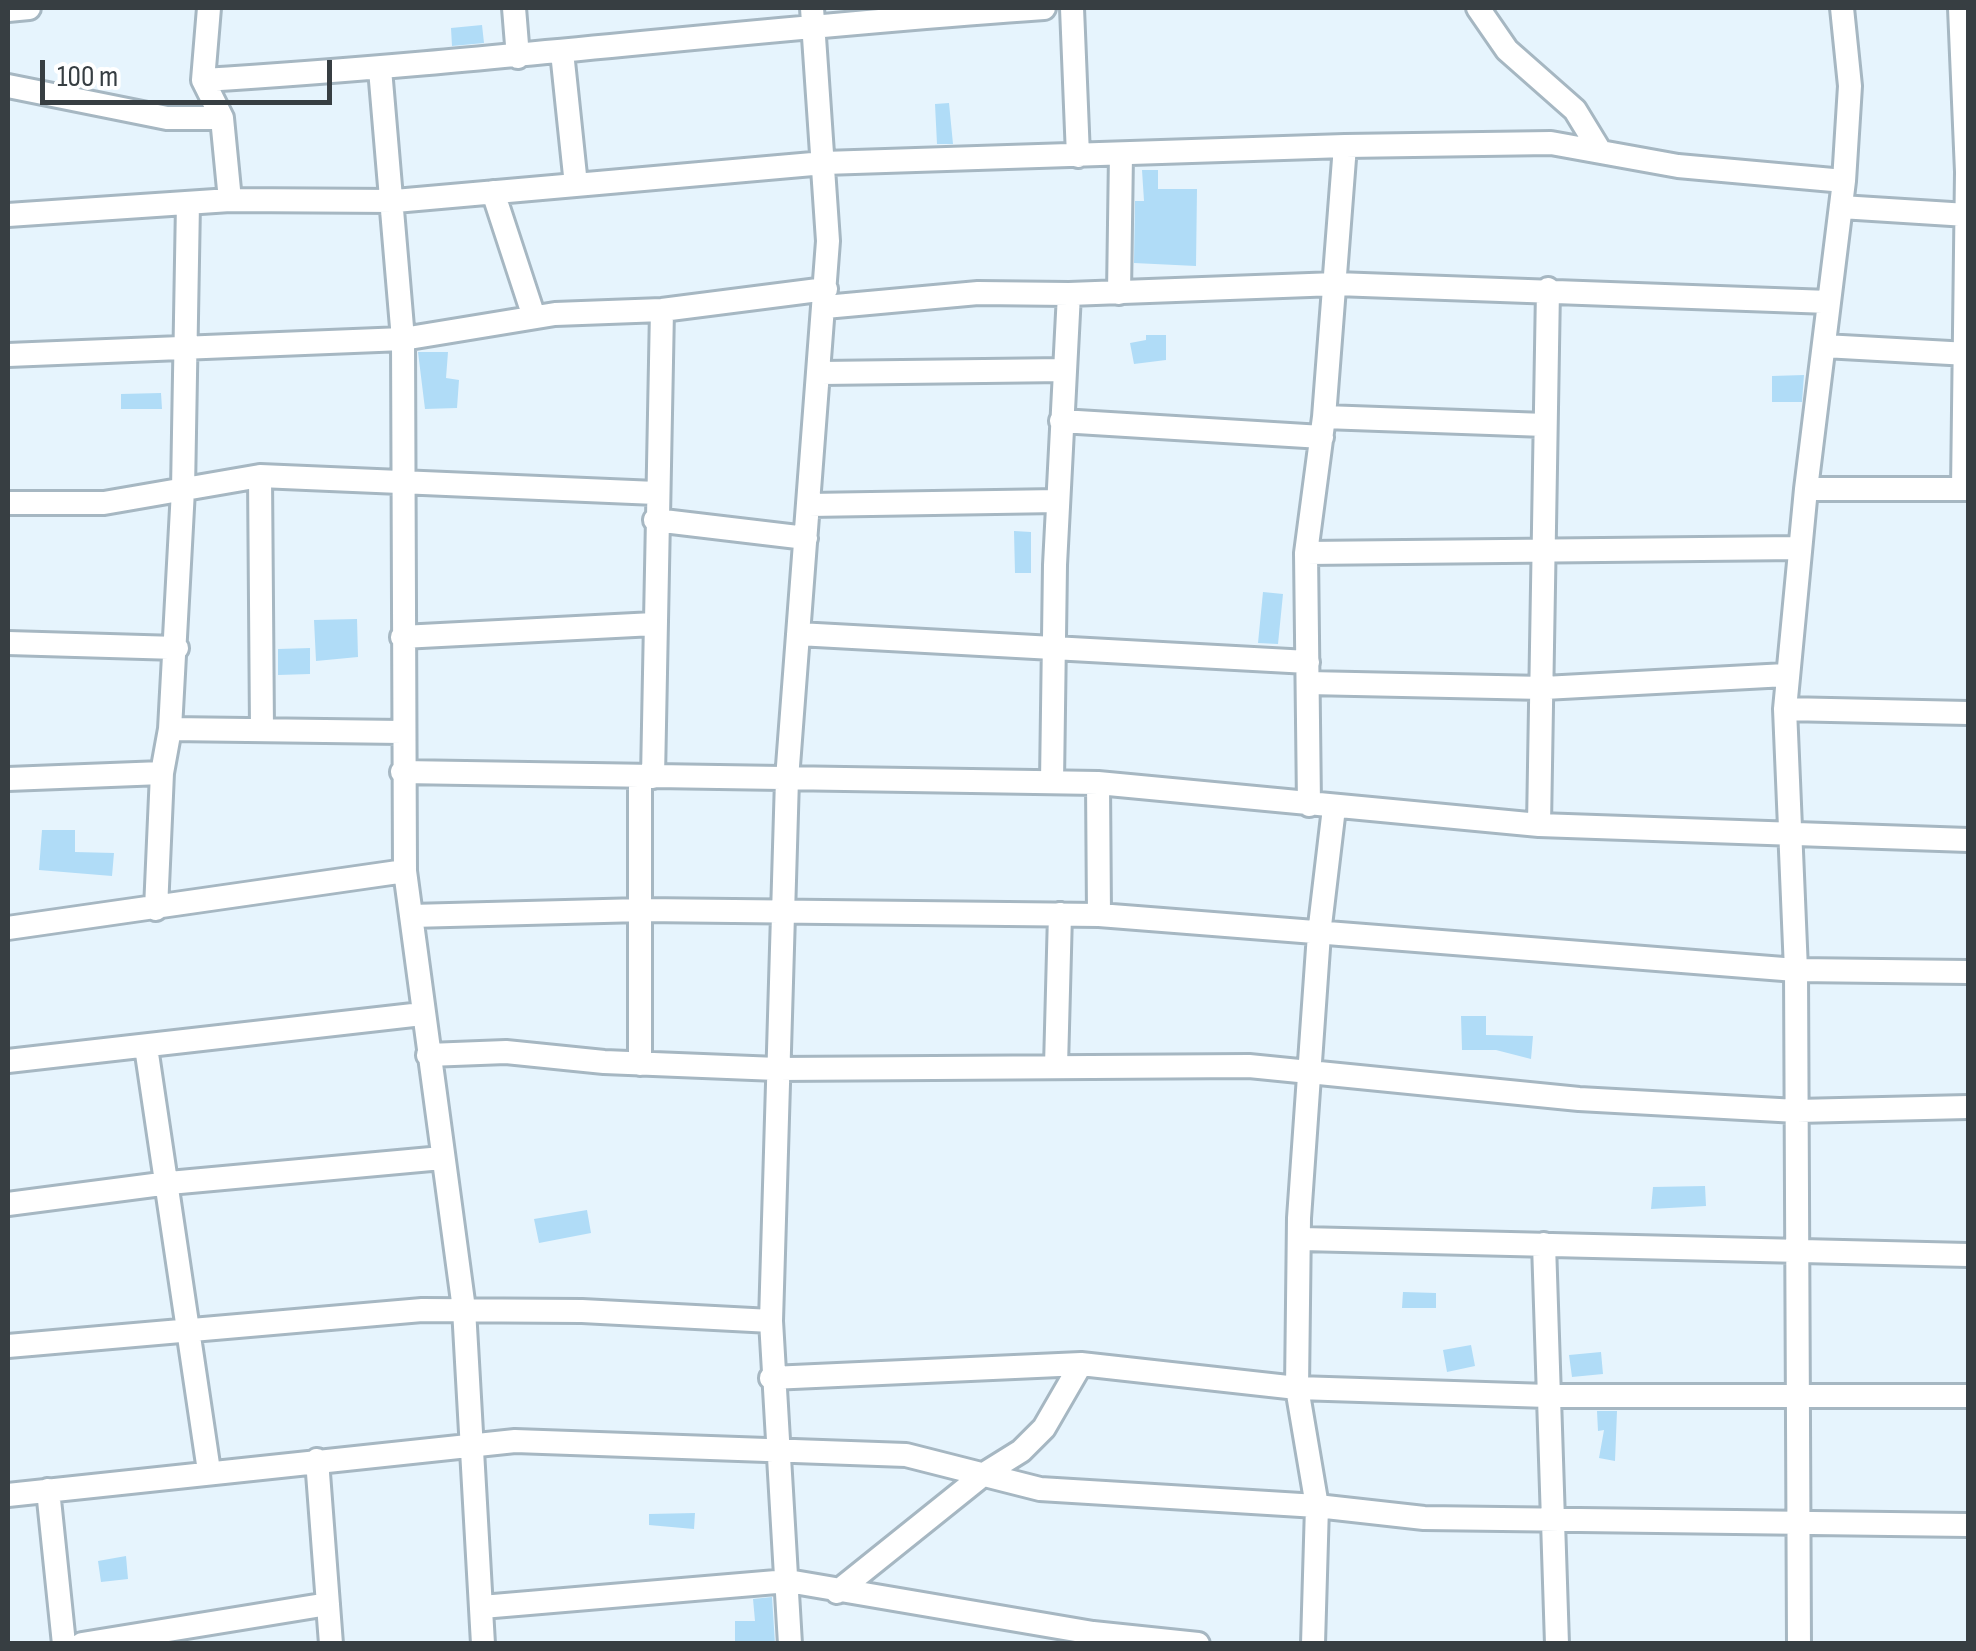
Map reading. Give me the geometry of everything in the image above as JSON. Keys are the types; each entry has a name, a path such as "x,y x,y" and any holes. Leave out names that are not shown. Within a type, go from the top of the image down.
{"street":[{"path":"8,10 28,8"},
{"path":"209,8 203,80 222,118 230,200"},
{"path":"514,8 518,57"},
{"path":"203,80 518,57 813,15 1044,8"},
{"path":"1072,8 1078,156"},
{"path":"1478,8 1508,50 1568,103 1600,151"},
{"path":"1798,1644 1796,970 1785,710 1806,489 1844,181 1850,86 1842,8"},
{"path":"1806,489 1966,489 1968,172 1960,8"},
{"path":"790,1644 771,1378 771,1320 787,778 826,298 824,163 813,15"},
{"path":"562,52 576,185"},
{"path":"380,69 395,200 404,339 405,871 464,1310 483,1644"},
{"path":"8,86 168,118 222,118"},
{"path":"8,215 230,200 395,200 824,163 1345,146 1551,144 1678,166 1844,181"},
{"path":"1309,806 1306,553 1323,427 1345,146"},
{"path":"1119,293 1121,154"},
{"path":"492,192 534,317"},
{"path":"156,909 162,773 177,648 188,203"},
{"path":"1841,207 1967,215"},
{"path":"8,355 404,339 534,317 826,298 978,293 1119,293 1336,284 1829,302"},
{"path":"1539,824 1548,289"},
{"path":"1052,782 1058,501 1069,294"},
{"path":"640,1064 662,310"},
{"path":"1824,346 1968,354"},
{"path":"820,373 1065,370"},
{"path":"1061,421 1323,427 1545,425"},
{"path":"8,503 104,503 260,476 656,493"},
{"path":"260,476 262,730"},
{"path":"809,504 1058,501"},
{"path":"655,520 806,538"},
{"path":"1306,553 1800,548"},
{"path":"402,637 654,624"},
{"path":"798,634 1054,647 1308,673 1544,688 1786,674"},
{"path":"8,643 177,648"},
{"path":"1785,710 1968,712"},
{"path":"170,730 402,732"},
{"path":"402,772 1052,782 1539,824 1790,830 1968,840"},
{"path":"8,779 162,773"},
{"path":"1098,784 1098,915"},
{"path":"1313,1644 1316,1506 1298,1388 1310,1070 1319,934 1334,808"},
{"path":"8,928 405,871"},
{"path":"411,916 642,910 1098,915 1796,970 1968,972"},
{"path":"1056,1066 1060,914"},
{"path":"8,1061 422,1014"},
{"path":"146,1047 170,1183 210,1471"},
{"path":"428,1055 506,1052 640,1064 777,1069 1056,1066 1310,1070 1579,1098 1797,1110 1968,1107"},
{"path":"8,1204 170,1183 442,1158"},
{"path":"1302,1239 1968,1255"},
{"path":"1544,1244 1557,1644"},
{"path":"8,1346 387,1312 464,1310 771,1320"},
{"path":"771,1378 1081,1364 1298,1388 1548,1396 1968,1396"},
{"path":"837,1592 984,1474 1020,1451 1044,1428 1081,1364"},
{"path":"8,1495 474,1443 906,1456 1074,1492 1316,1506 1424,1518 1968,1525"},
{"path":"317,1460 332,1644"},
{"path":"48,1490 64,1644"},
{"path":"482,1607 788,1581 1082,1637 1198,1644"},
{"path":"82,1644 328,1604"}],"building":[{"path":"482,25 484,43 452,46 451,28"},
{"path":"949,103 953,144 937,144 935,104"},
{"path":"1142,170 1158,170 1158,189 1197,189 1196,266 1134,263 1135,201 1144,201"},
{"path":"1146,335 1166,335 1166,360 1134,364 1130,343 1146,340"},
{"path":"418,352 448,352 446,378 459,380 457,408 425,409"},
{"path":"1804,375 1802,402 1772,402 1772,376"},
{"path":"161,393 162,409 121,409 121,394"},
{"path":"1014,531 1031,532 1031,573 1015,573"},
{"path":"1263,592 1283,594 1278,644 1258,643"},
{"path":"357,619 358,657 316,661 314,620"},
{"path":"310,648 310,674 278,675 278,649"},
{"path":"42,830 75,830 75,852 114,853 112,876 39,870"},
{"path":"1461,1016 1486,1016 1486,1035 1533,1036 1531,1059 1496,1050 1462,1050"},
{"path":"1705,1186 1706,1206 1651,1209 1653,1187"},
{"path":"587,1210 591,1233 539,1243 534,1219"},
{"path":"1403,1292 1436,1293 1436,1308 1402,1308"},
{"path":"1471,1345 1475,1366 1447,1372 1443,1350"},
{"path":"1601,1352 1603,1374 1572,1377 1569,1355"},
{"path":"1597,1411 1617,1411 1615,1461 1599,1458 1604,1430 1598,1431"},
{"path":"695,1513 694,1529 649,1525 649,1514"},
{"path":"126,1556 128,1579 101,1582 98,1561"},
{"path":"772,1597 775,1644 735,1644 735,1621 755,1621 753,1599"}]}
